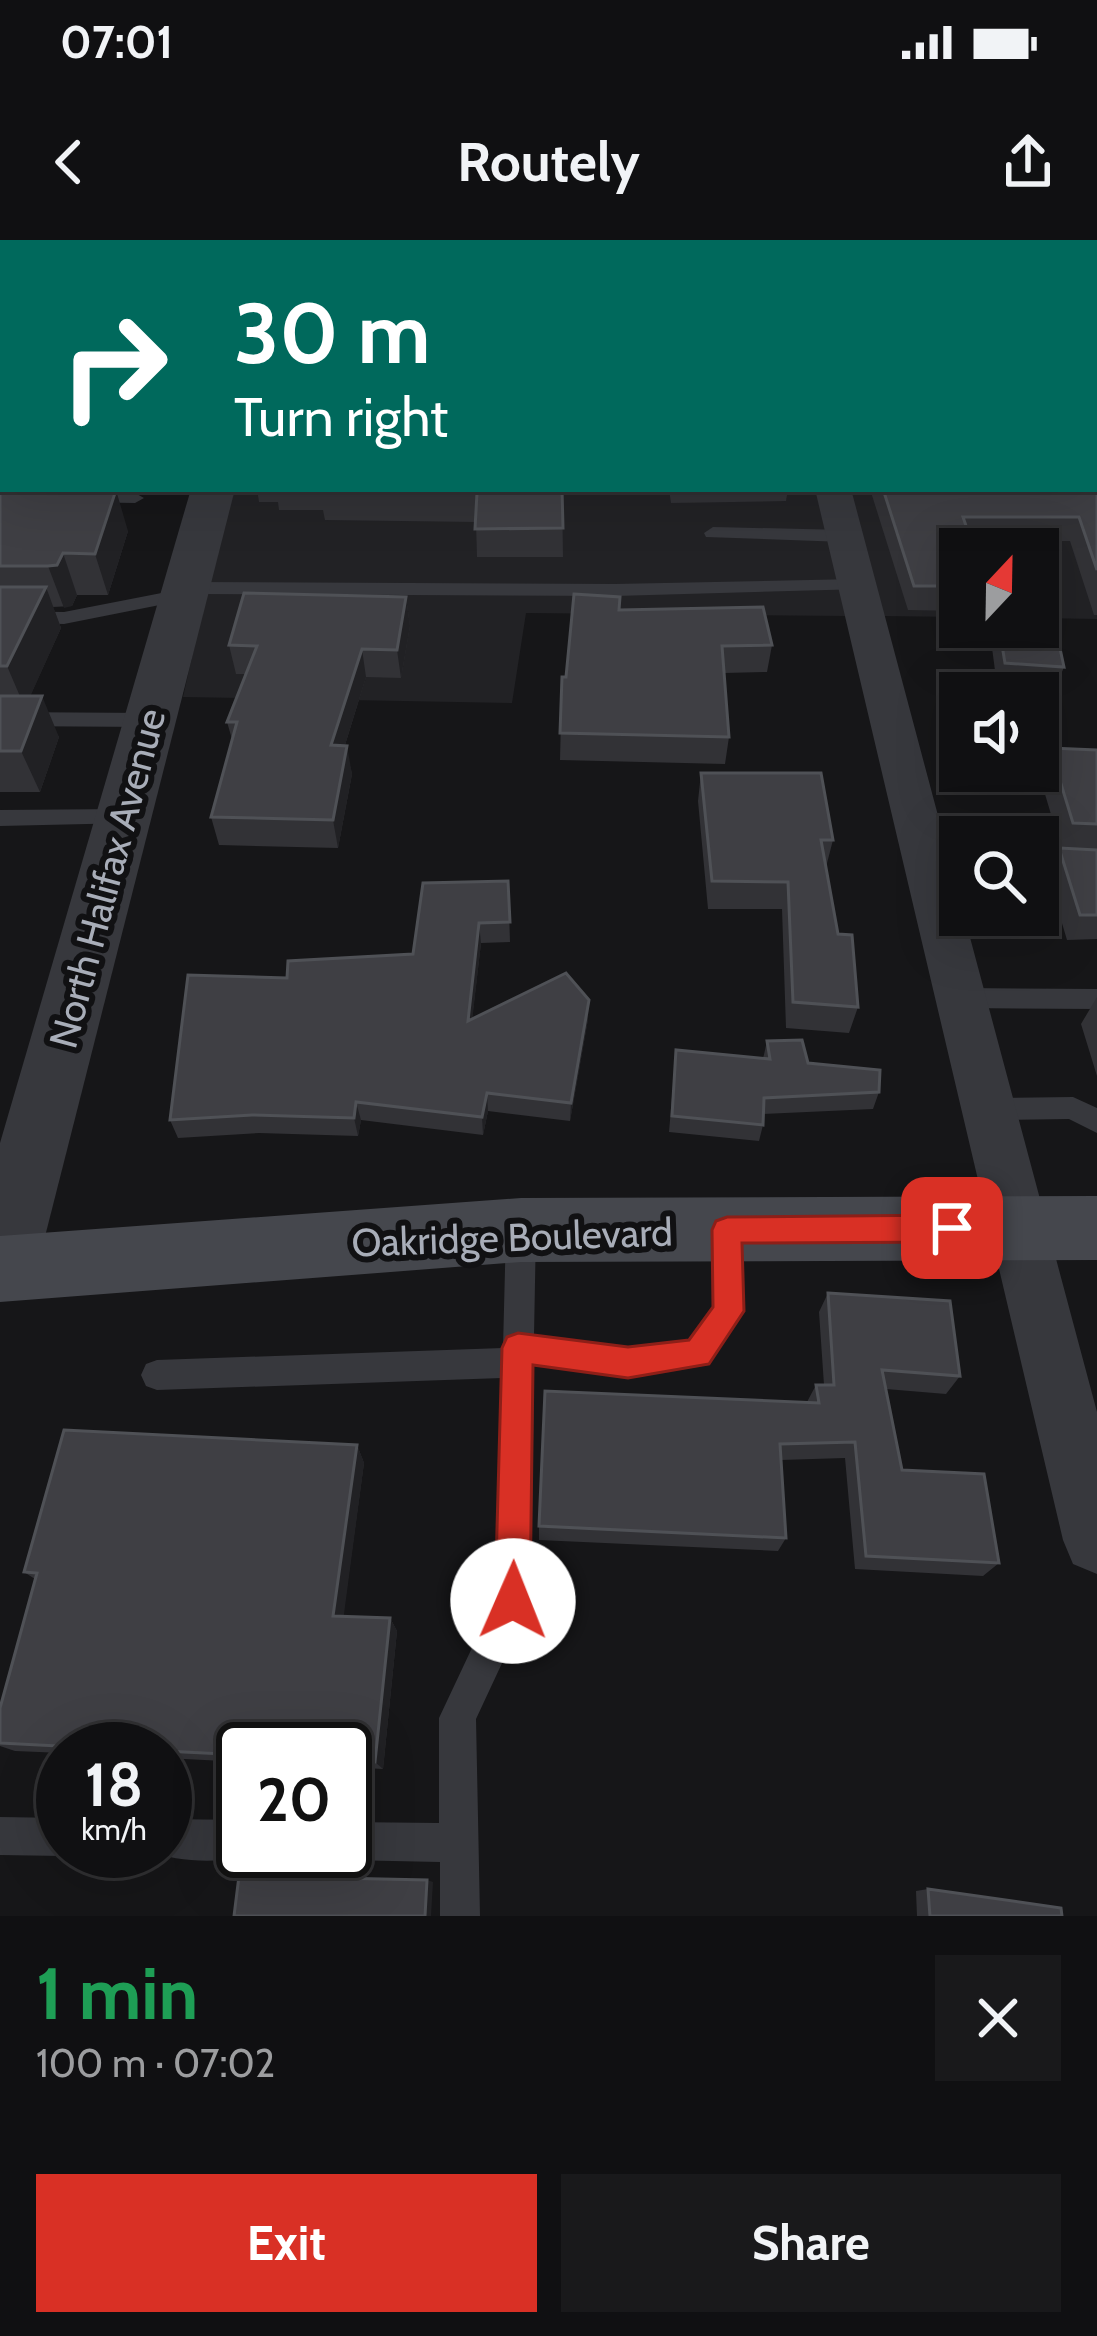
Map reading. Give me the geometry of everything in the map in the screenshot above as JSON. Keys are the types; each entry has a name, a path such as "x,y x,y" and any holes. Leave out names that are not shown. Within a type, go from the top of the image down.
{"main road":[{"name":"Oakridge Boulevard","path":"0,1268 521,1230 1097,1228"}],"street":[{"name":"North Halifax Avenue","path":"0,1268 185,591 205,493"},
{"path":"845,537 939,844"},
{"path":"954,936 962,998 1097,1540"}],"lane":[{"path":"68,498 135,498"},
{"path":"713,533 845,537"},
{"path":"0,617 64,618 185,591 614,590 845,537"},
{"path":"0,719 150,720"},
{"path":"0,818 123,817"},
{"path":"1059,861 1097,862"},
{"path":"962,998 1097,999"},
{"path":"990,1108 1073,1108 1097,1121"},
{"path":"460,1916 457,1718 513,1601 521,1230"},
{"path":"157,1375 518,1355 628,1363 698,1354 728,1311 727,1230"},
{"path":"0,1836 36,1837"},
{"path":"372,1841 459,1843"}],"shaded area":[{"path":"229,492 817,492 847,616 526,613 512,703 183,697"},
{"path":"850,492 1096,492 1097,619 1059,618 1059,528 939,528 939,617 882,616"}],"building":[{"path":"0,492 115,492 95,554 63,553 57,565 0,566"},
{"path":"398,492 562,492 563,528 475,529 477,493"},
{"path":"884,492 1097,492 1097,570 1079,517 963,517 967,528 939,528 939,586 914,586"},
{"path":"0,587 46,587 7,666 0,666"},
{"path":"244,593 406,597 397,650 362,649 331,745 347,746 333,820 211,817 237,722 227,722 257,646 229,645"},
{"path":"574,594 620,597 619,610 763,607 772,645 722,646 729,737 560,733 562,677 566,677"},
{"path":"1059,644 1064,667 1005,663 1002,648 1059,648"},
{"path":"0,696 42,696 21,751 0,751"},
{"path":"1059,748 1097,750 1097,824 1073,823 1059,777"},
{"path":"701,773 821,773 833,840 821,840 838,934 852,935 858,1007 793,1002 788,882 712,881"},
{"path":"1059,848 1097,850 1097,915 1080,915"},
{"path":"508,881 510,922 479,923 468,1021 566,973 589,1000 571,1103 487,1093 482,1117 356,1102 354,1118 252,1115 170,1120 188,975 287,978 288,961 413,954 423,883"},
{"path":"802,1040 808,1063 880,1070 879,1092 764,1098 763,1125 672,1116 676,1050 770,1059 767,1041"},
{"path":"828,1293 950,1301 960,1376 882,1370 902,1470 984,1474 999,1563 866,1556 855,1442 780,1444 786,1538 539,1526 545,1391 819,1403 816,1385 834,1385"},
{"path":"64,1430 357,1445 333,1616 390,1618 375,1762 372,1722 216,1722 216,1754 192,1752 192,1722 36,1722 36,1745 0,1743 0,1708 37,1573 24,1572"},
{"path":"239,1878 427,1880 425,1916 234,1916"},
{"path":"928,1889 1061,1908 1062,1916 930,1916"}],"route":[{"path":"513,1601 518,1348 628,1363 698,1354 728,1311 727,1230 952,1228"}]}
